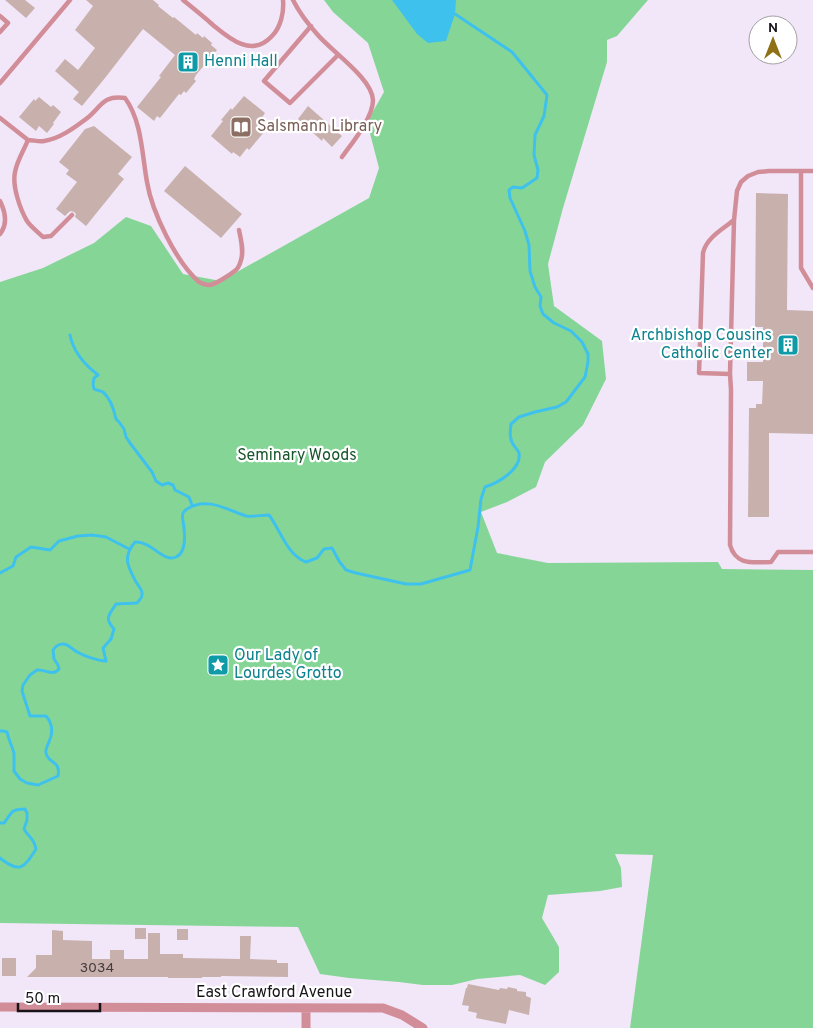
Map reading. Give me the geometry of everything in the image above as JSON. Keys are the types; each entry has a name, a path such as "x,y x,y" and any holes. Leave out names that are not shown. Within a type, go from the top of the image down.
{"street":[{"name":"East Crawford Avenue","path":"0,1007 383,1008 402,1015 423,1028"},
{"path":"306,1008 306,1028"}],"lane":[{"path":"0,83 70,0"},
{"path":"183,0 232,41 244,46 257,46 268,41 276,32 281,19 283,0"},
{"path":"292,0 310,26 364,80 370,90 373,101 370,112 364,125 342,157"},
{"path":"0,16 8,22 0,32"},
{"path":"310,26 264,81 290,103 338,55"},
{"path":"0,118 28,140 43,141 58,137 87,118 106,100 115,97 125,98 131,106 137,125 147,185 160,223 177,255 200,283 210,285 237,270 241,262 242,250 239,230"},
{"path":"28,140 19,160 14,181 19,204 28,222 43,237 51,236 72,215"},
{"path":"802,171 800,268 812,288"},
{"path":"813,171 758,172 748,176 741,182 737,191 734,220 730,374 730,545 732,552 738,559 745,562 771,562 778,552 813,552"},
{"path":"0,201 4,208 6,220 0,234"},
{"path":"730,374 699,374 704,246 734,220"}],"green space":[{"name":"Seminary Woods","path":"324,0 648,0 617,36 607,40 607,62 548,264 554,306 602,341 606,379 583,425 545,462 536,487 507,502 481,512 497,553 548,563 718,562 722,569 813,570 813,1028 630,1028 653,855 615,854 621,868 622,887 600,891 548,895 542,918 559,947 559,972 545,985 520,975 477,979 452,985 423,985 320,974 298,927 0,923 0,282 43,268 94,243 126,217 151,226 183,274 221,281 369,198 379,168 367,122 384,92 368,43 333,12"}],"water":[{"path":"392,0 456,0 455,14 446,41 428,43 417,34"}],"building":[{"path":"5,0 25,0 35,8 26,18"},
{"name":"Henni Hall","path":"86,0 153,0 196,35 197,33 203,38 204,36 217,50 196,75 194,79 196,81 186,93 184,91 181,95 179,94 160,118 157,116 154,121 137,107 161,77 159,76 175,55 143,29 82,106 73,99 79,92 55,71 65,59 78,70 95,48 75,30 93,6"},
{"name":"Salsmann Library","path":"244,96 265,113 261,119 267,124 263,129 265,131 249,150 247,148 240,157 233,152 232,154 211,136 223,121 221,120"},
{"path":"39,97 51,107 53,105 61,112 47,133 39,126 36,131 19,117 34,99 35,101"},
{"path":"308,106 342,136 332,147 323,138 322,141 298,119"},
{"path":"94,126 132,157 118,174 124,179 86,226 75,217 76,214 74,212 71,211 65,216 56,209 77,182 66,174 69,170 59,162 85,129"},
{"path":"185,166 242,214 221,238 164,191"},
{"name":"Archbishop Cousins Catholic Center","path":"756,193 788,194 787,310 813,311 813,434 769,433 769,517 748,517 749,408 756,408 756,404 762,404 763,381 747,381 747,362 763,362 763,327 755,327"},
{"path":"135,928 146,928 146,939 135,939"},
{"path":"177,929 188,929 188,940 177,940"},
{"path":"52,930 63,931 63,940 92,941 92,959 110,959 110,950 124,950 124,959 148,959 148,933 160,933 160,954 183,954 183,958 240,959 240,936 251,936 250,959 277,960 277,963 288,963 288,977 27,977 36,968 36,955 52,955"},
{"path":"2,958 16,958 16,976 2,976"},
{"path":"468,984 499,990 500,988 507,989 508,987 526,992 526,996 531,998 529,1015 509,1010 506,1024 476,1018 477,1013 468,1011 469,1006 462,1005"}],"waterway":[{"path":"0,731 7,732 14,753 14,771 20,779 27,783 38,785 58,776 58,767 49,759 46,752 52,729 50,722 46,716 30,716 22,691 23,685 30,675 37,670 51,673 59,669 54,659 53,650 63,644 77,652 106,661 103,648 111,639 114,629 108,619 110,614 116,604 137,603 142,596 128,562 127,557 131,547 135,542 141,543 166,557 176,557 184,545 183,513 194,505 217,505 246,516 269,515 289,548 299,559 306,562 317,558 324,549 332,548 346,570 406,584 421,584 470,570 481,499 485,487 513,470 519,459 519,452 511,439 511,424 519,417 557,407 566,402 585,377 588,354 582,342 571,331 554,323 543,314 540,306 541,297 535,287 530,271 529,245 525,231 510,198 509,190 513,187 522,188 537,178 538,170 534,155 535,135 544,116 547,95 512,52 455,14"},
{"path":"70,335 80,357 98,375 94,378 94,389 103,392 108,397 116,419 124,429 126,437 152,472 156,481 162,485 168,483 173,485 175,490 189,497 192,505"},
{"path":"0,573 13,566 16,557 31,547 50,550 59,541 78,536 106,537 129,549"},
{"path":"0,823 4,823 14,811 25,809 27,820 24,829 33,840 36,849 28,861 21,867 12,866 0,858"}],"place":[{"name":"Henni Hall","path":"188,62"},
{"name":"Salsmann Library","path":"241,127"},
{"name":"Archbishop Cousins Catholic Center","path":"788,345"},
{"name":"Our Lady of Lourdes Grotto","path":"218,665"}]}
